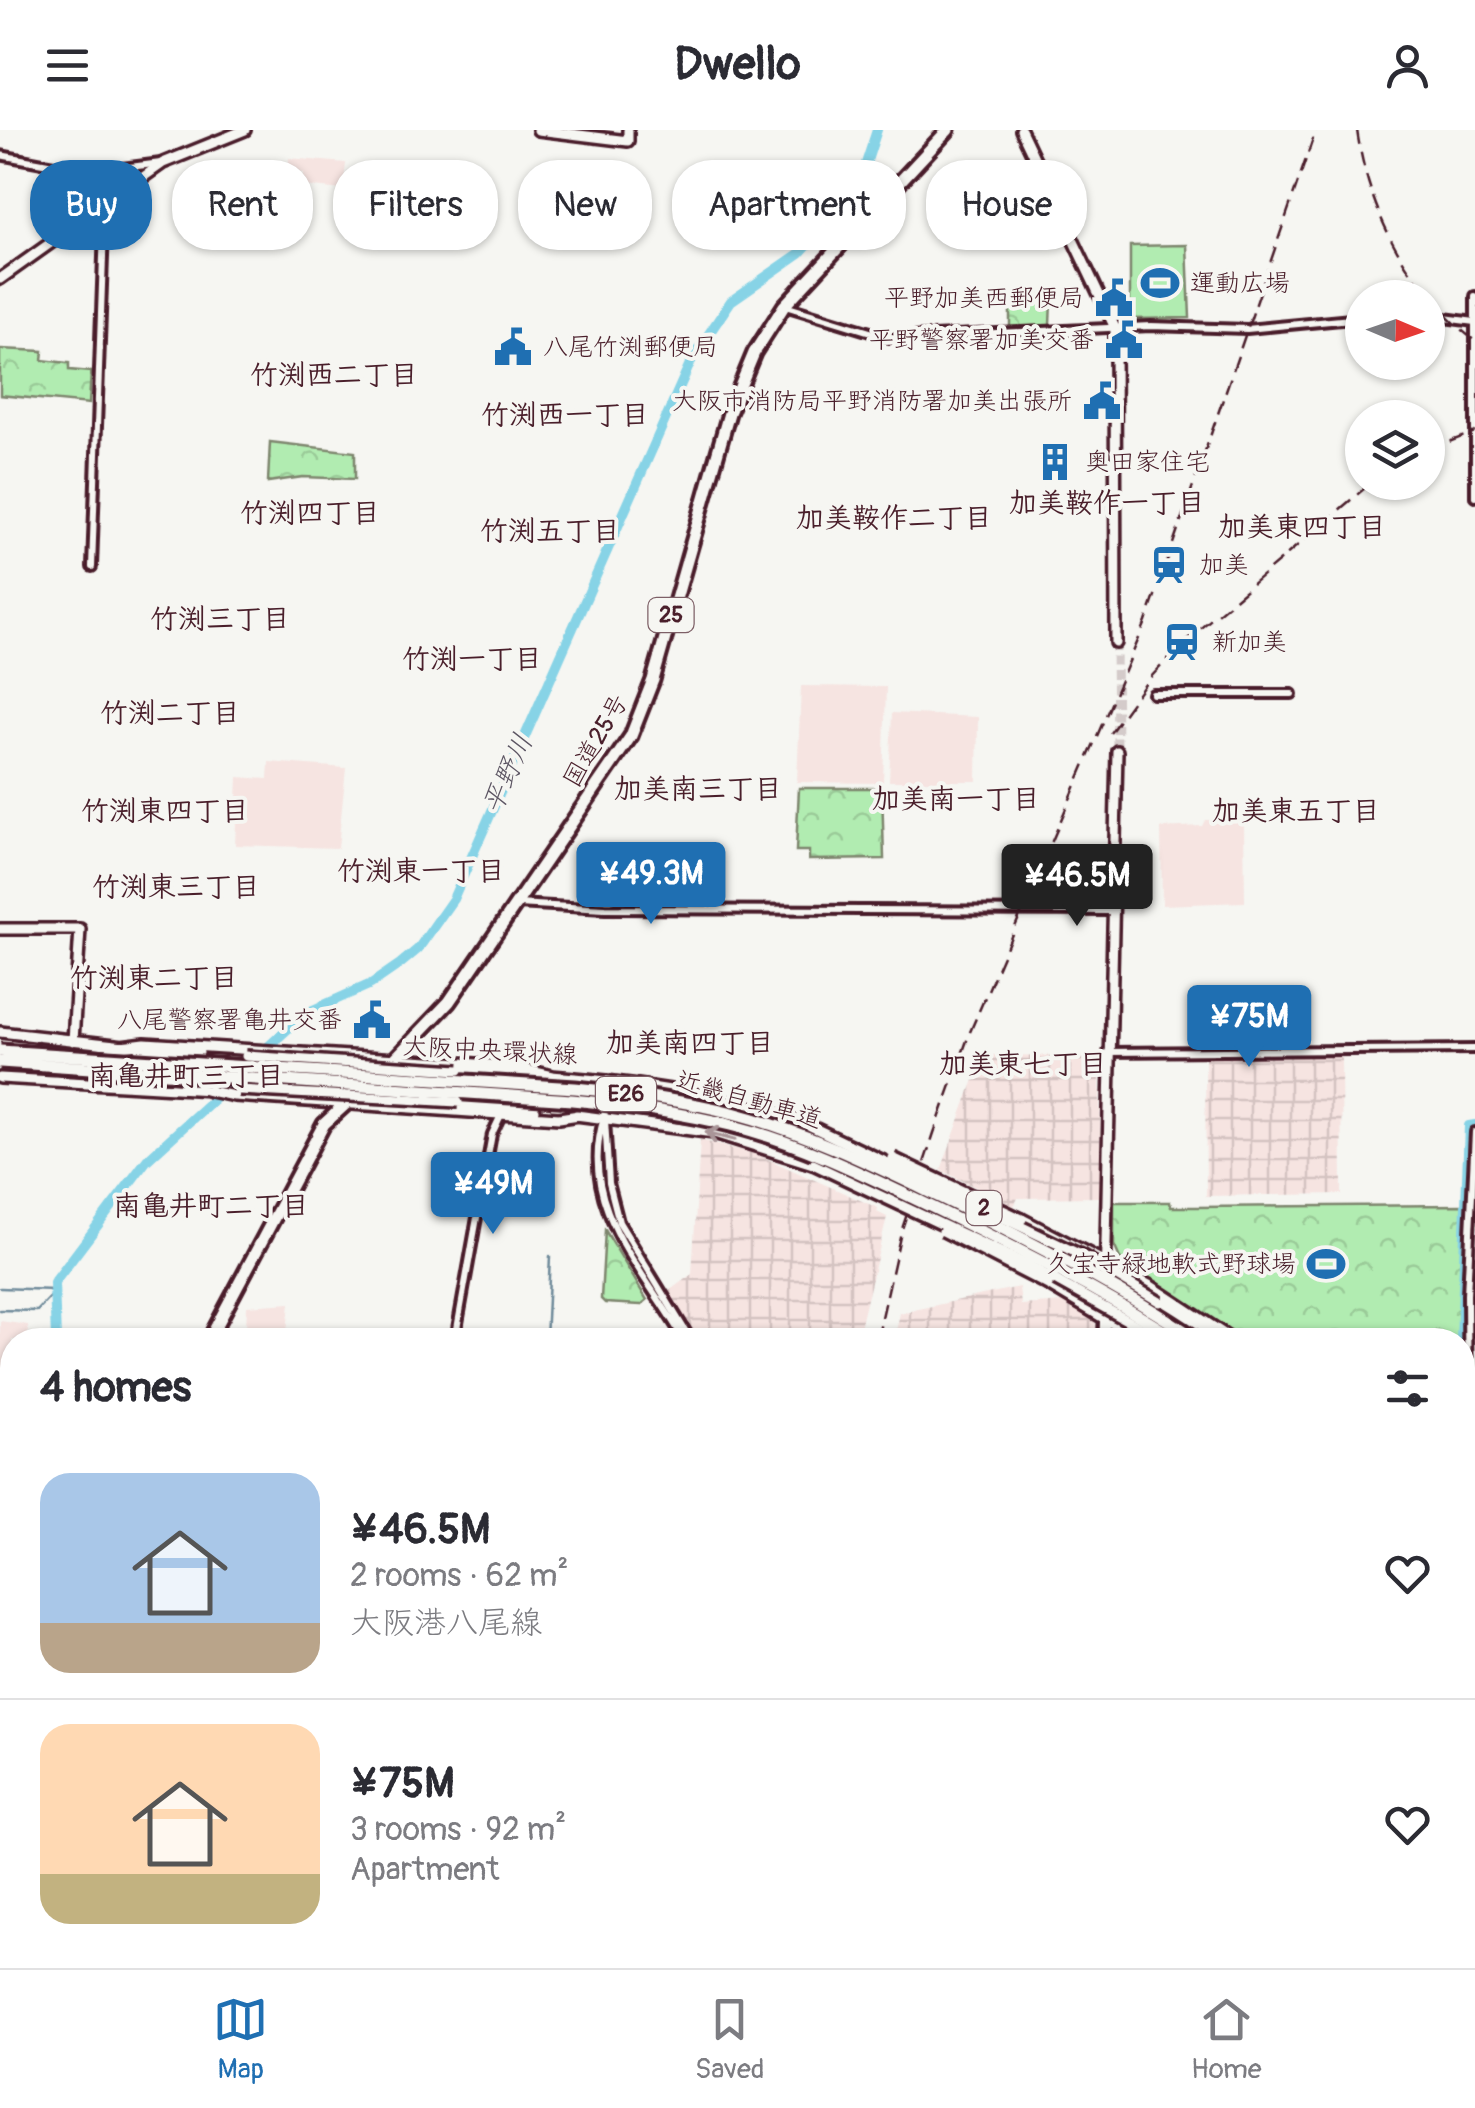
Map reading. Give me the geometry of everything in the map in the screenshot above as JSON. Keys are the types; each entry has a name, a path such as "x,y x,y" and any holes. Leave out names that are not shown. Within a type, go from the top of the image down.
{"highway":[{"name":"国道25号","path":"214,1328 324,1124 419,1038 518,904 641,716 733,401 754,353 784,306 948,130"},
{"name":"近畿自動車道","path":"0,1051 575,1088 654,1097 734,1114 814,1140 912,1184 1072,1264 1178,1328"},
{"name":"近畿自動車道","path":"0,1062 572,1100 720,1122 772,1137 894,1189 1067,1275 1158,1328"}],"main road":[{"path":"152,170 163,162 246,130"},
{"path":"538,130 626,135"},
{"path":"1022,130 1114,328 1116,643"},
{"path":"0,279 41,250"},
{"path":"1104,1328 1107,1052 1116,751"},
{"path":"0,928 80,929 73,1040"},
{"name":"大阪中央環状線","path":"0,1032 246,1056 604,1078 733,1100 862,1148 1083,1256 1200,1328"},
{"path":"419,1038 422,1053 432,1060"},
{"path":"121,1046 432,1060 531,1068 554,1076"},
{"path":"342,1056 365,1066 377,1100 402,1102 407,1108"},
{"name":"2","path":"0,1078 206,1090 310,1102 579,1115"},
{"name":"2","path":"206,1090 458,1102 714,1133 851,1180 1026,1264 1139,1328"},
{"path":"310,1102 324,1124"},
{"name":"2","path":"862,1148 903,1162 1106,1261 1214,1328"},
{"name":"2","path":"851,1180 863,1192 1048,1285 1122,1328"}],"street":[{"path":"0,156 30,161"},
{"path":"152,164 163,162"},
{"path":"92,567 104,250"},
{"path":"1475,296 1475,497"},
{"path":"784,306 890,338 1114,328 1247,329 1345,320"},
{"path":"1445,320 1475,326"},
{"path":"1153,694 1292,694"},
{"path":"518,904 540,908 1112,912"},
{"path":"1107,1052 1475,1050"},
{"path":"604,1078 608,1183 618,1221 685,1328"},
{"path":"457,1328 492,1134 502,1114"},
{"path":"604,1117 600,1160 605,1206 631,1261 676,1328"},
{"path":"1467,1328 1475,1132"}],"shaded area":[{"path":"313,160 333,162 333,189 313,187"},
{"path":"801,686 886,687 883,783 797,782"},
{"path":"892,713 978,717 977,781 889,781"},
{"path":"269,762 346,768 338,848 235,845 238,777 268,779"},
{"path":"1205,820 1244,821 1245,902 1162,905 1161,828 1202,826"},
{"path":"987,1055 1100,1056 1100,1197 1018,1198 1014,1206 941,1170 979,1066"},
{"path":"1341,1056 1342,1194 1206,1196 1205,1058"},
{"path":"700,1140 756,1154 878,1208 877,1212 887,1217 860,1328 692,1328 669,1291 692,1274"},
{"path":"1019,1287 1021,1305 1064,1302 1095,1321 1096,1328 897,1328 900,1313"},
{"path":"290,1303 287,1328 246,1328 247,1306"},
{"path":"0,1321 28,1325 28,1328 0,1328"}],"green space":[{"name":"運動広場","path":"1187,245 1190,318 1130,319 1130,246"},
{"path":"1010,293 1042,294 1042,301 1051,301 1050,325 1010,328"},
{"path":"0,349 43,351 42,360 69,363 69,370 91,372 89,404 0,395"},
{"path":"270,442 355,452 355,479 303,477 268,482"},
{"path":"799,788 882,788 884,859 809,860 809,851 796,851"},
{"path":"1114,1202 1170,1202 1171,1207 1463,1205 1459,1328 1222,1328 1122,1263 1114,1245"},
{"path":"605,1230 647,1300 641,1305 605,1303 601,1299"}],"waterway":[{"name":"平野川","path":"258,1056 304,1014 371,984 400,964 418,949 453,899 692,359 731,301 800,253 850,198 858,188 877,130"},
{"name":"平野川","path":"56,1328 54,1283 147,1160 239,1076"},
{"path":"1461,1328 1469,1126 1475,1125"},
{"path":"547,1328 550,1256"},
{"path":"0,1288 54,1290"},
{"path":"0,1310 37,1311 54,1293"}],"tunnel":[{"path":"1116,643 1117,751"}],"railway":[{"path":"880,1328 901,1232 970,1032 1146,622 1316,130"},
{"path":"1357,130 1371,190 1395,247 1430,298 1475,341"},
{"path":"1445,443 1475,432"},
{"path":"1110,733 1148,680 1183,643 1351,500"}],"place":[{"name":"運動広場","path":"1160,283"},
{"name":"平野加美西郵便局","path":"1114,298"},
{"name":"平野警察署加美交番","path":"1124,340"},
{"name":"八尾竹渕郵便局","path":"513,347"},
{"name":"大阪市消防局平野消防署加美出張所","path":"1102,401"},
{"name":"奥田家住宅","path":"1055,462"},
{"name":"加美","path":"1169,565"},
{"name":"新加美","path":"1182,642"},
{"name":"八尾警察署亀井交番","path":"372,1020"},
{"name":"久宝寺緑地軟式野球場","path":"1326,1264"}],"district":[{"name":"竹渕西二丁目","path":"334,375"},
{"name":"竹渕西一丁目","path":"565,415"},
{"name":"加美鞍作一丁目","path":"1107,503"},
{"name":"竹渕四丁目","path":"310,513"},
{"name":"加美鞍作二丁目","path":"894,518"},
{"name":"加美東四丁目","path":"1302,527"},
{"name":"竹渕五丁目","path":"550,531"},
{"name":"竹渕三丁目","path":"220,619"},
{"name":"竹渕一丁目","path":"472,659"},
{"name":"竹渕二丁目","path":"170,713"},
{"name":"加美南三丁目","path":"698,789"},
{"name":"加美南一丁目","path":"956,799"},
{"name":"竹渕東四丁目","path":"165,811"},
{"name":"加美東五丁目","path":"1296,811"},
{"name":"竹渕東一丁目","path":"421,871"},
{"name":"竹渕東三丁目","path":"176,887"},
{"name":"竹渕東二丁目","path":"154,978"},
{"name":"加美南四丁目","path":"690,1043"},
{"name":"加美東七丁目","path":"1023,1064"},
{"name":"南亀井町三丁目","path":"186,1076"},
{"name":"南亀井町二丁目","path":"211,1206"}]}
